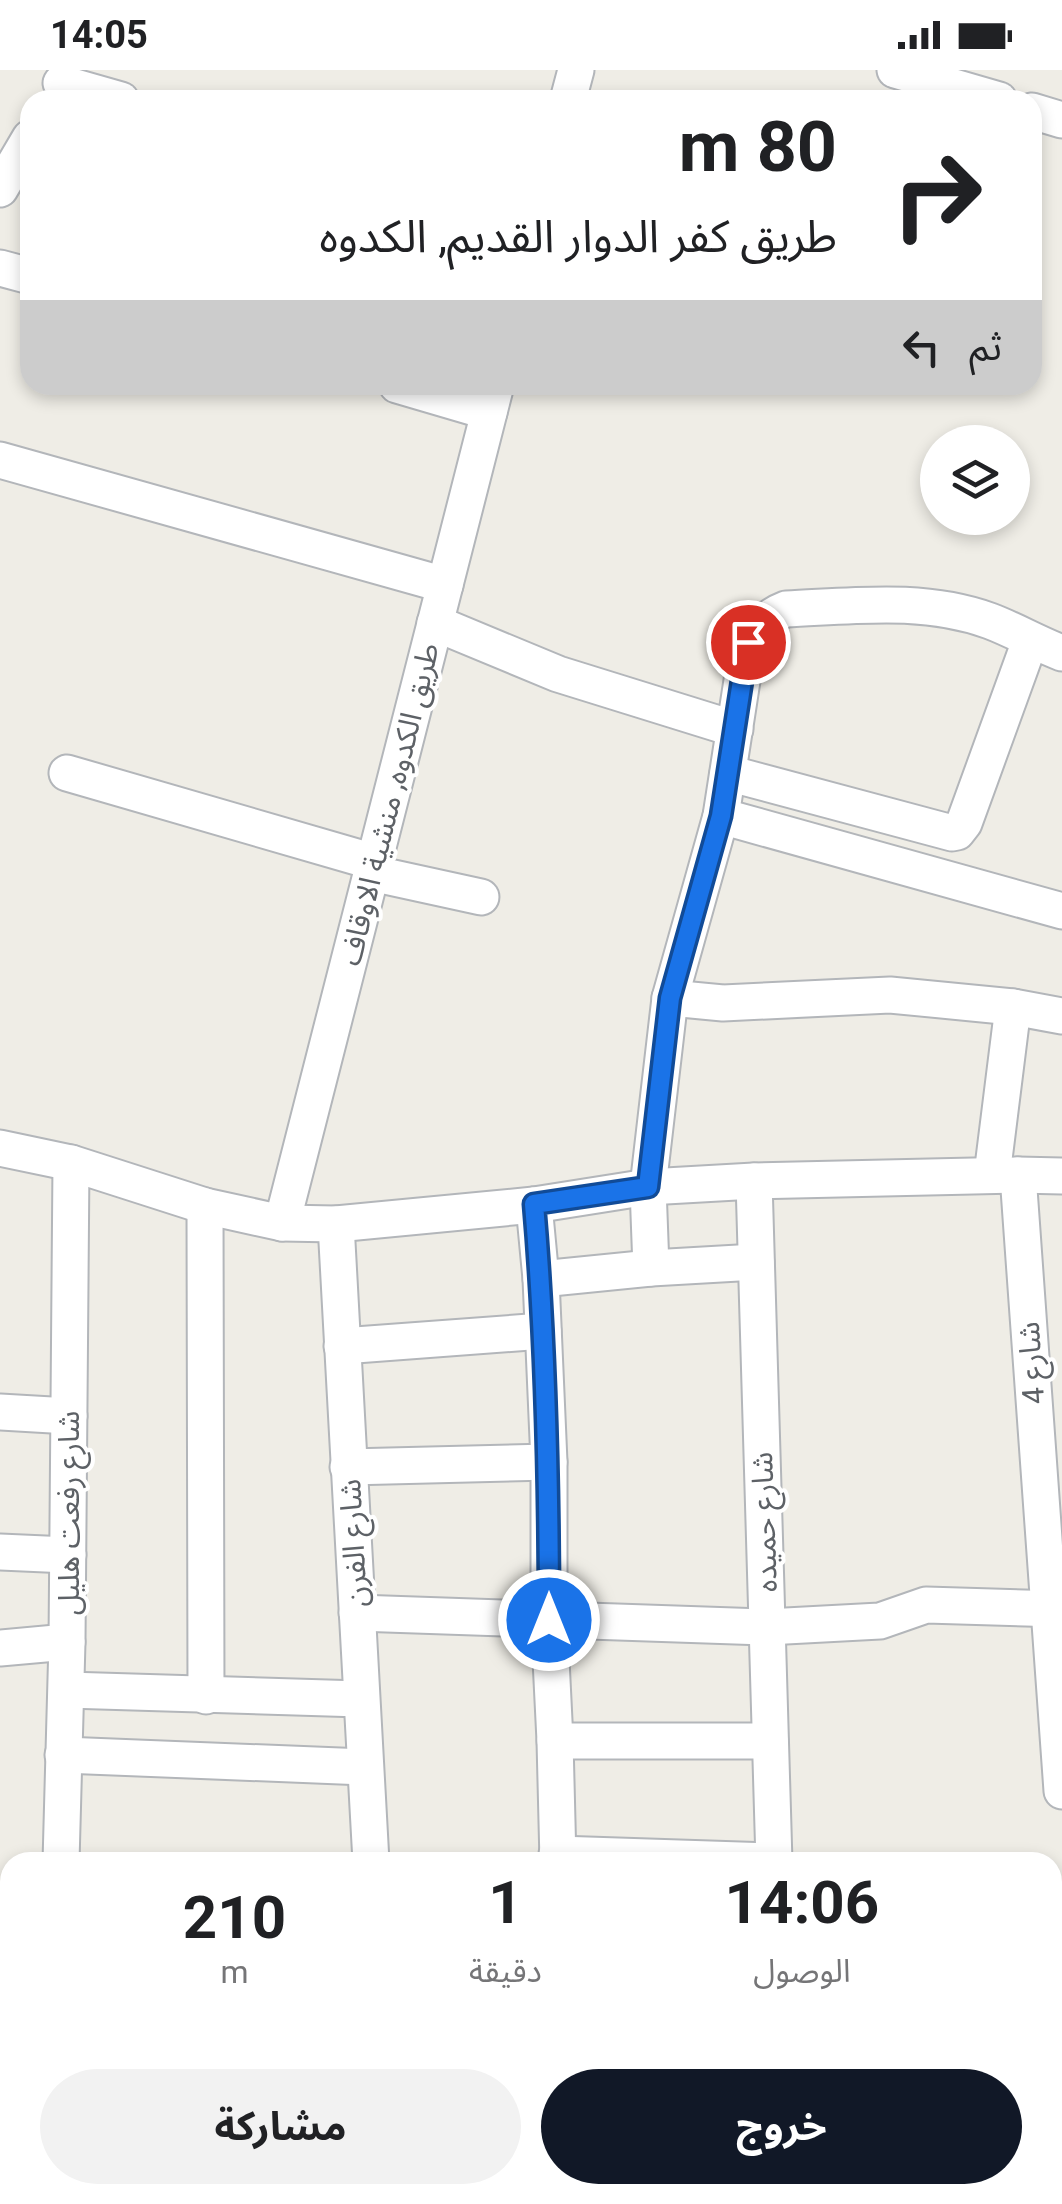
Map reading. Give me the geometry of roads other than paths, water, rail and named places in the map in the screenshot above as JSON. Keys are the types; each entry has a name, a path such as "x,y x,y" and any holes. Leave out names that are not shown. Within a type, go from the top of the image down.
{"street":[{"path":"895,70 965,90"},
{"path":"0,190 20,155"},
{"name":"طريق الكدوه, منشية الاوقاف","path":"282,1223 492,398"},
{"path":"0,460 444,585"},
{"path":"651,1268 648,1187 670,998 721,816 748,642 771,614 786,609 904,604 993,622 1046,647 957,832 728,773"},
{"path":"435,623 558,674 735,728"},
{"path":"67,773 372,868 481,897"},
{"path":"721,816 1062,911"},
{"path":"670,998 724,1004 890,995 1062,1016"},
{"name":"شارع 4","path":"1013,1007 1005,1175 1045,1319 1062,1791"},
{"path":"0,1148 70,1163 205,1206 282,1223 336,1224 534,1204 648,1187 754,1181 1062,1176"},
{"name":"شارع رفعت هليل","path":"61,1852 67,1690 70,1163"},
{"name":"شارع حميده","path":"754,1181 774,1852"},
{"path":"534,1204 549,1462 549,1620 558,1852"},
{"path":"205,1206 206,1696"},
{"name":"شارع الفرن","path":"336,1224 369,1852"},
{"path":"540,1278 756,1262"},
{"path":"342,1346 543,1332"},
{"path":"0,1412 69,1416"},
{"path":"348,1467 549,1462"},
{"path":"0,1552 68,1555"},
{"path":"357,1613 767,1626 880,1621 926,1604 1056,1610"},
{"path":"0,1648 67,1642"},
{"path":"67,1690 361,1699"},
{"path":"556,1741 770,1741"},
{"path":"63,1755 365,1767"}]}
